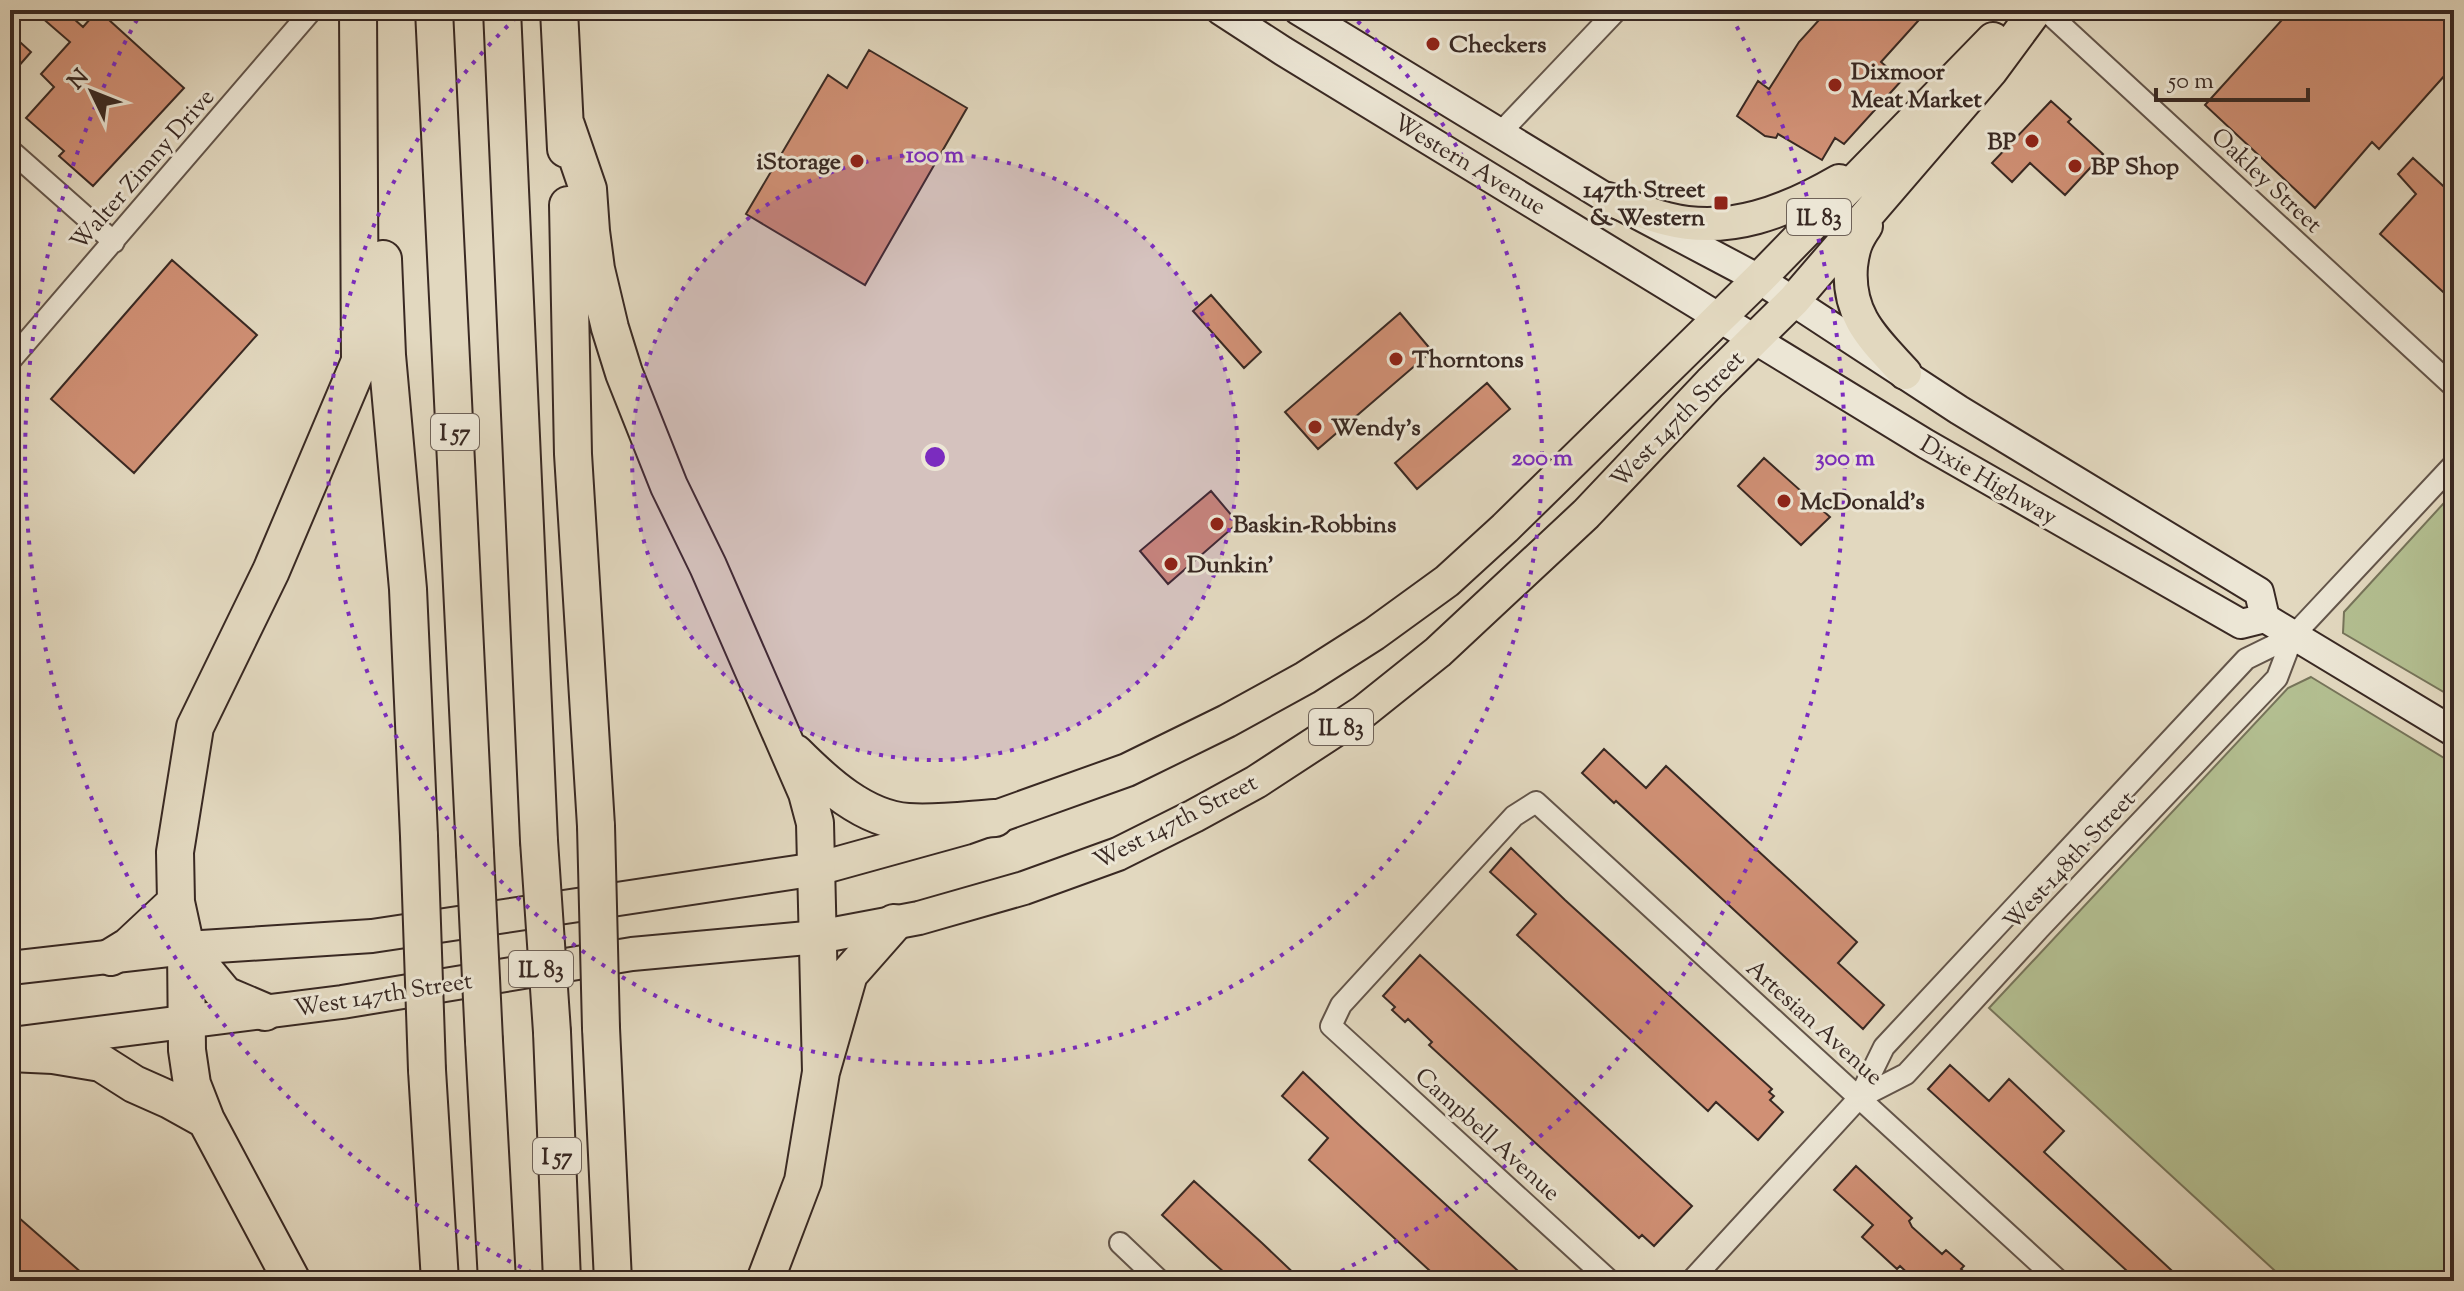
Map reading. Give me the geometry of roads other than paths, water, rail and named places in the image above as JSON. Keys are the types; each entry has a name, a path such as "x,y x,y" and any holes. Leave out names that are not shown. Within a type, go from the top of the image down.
{"highway":[{"path":"292,1281 206,1120 192,1084 187,1050 186,948 176,902 175,852 195,727 271,571 360,361 358,10"},
{"path":"373,10 387,355 408,589 427,1070 440,1281"},
{"name":"I 57","path":"434,10 497,1281"},
{"name":"I 57","path":"502,10 562,1281"},
{"path":"559,10 566,125 573,454 596,826 601,1028 613,1281"},
{"path":"566,125 588,189 596,269 624,373 669,486 708,566 807,793 815,823 821,1072"},
{"path":"785,744 846,797 883,817 906,822 995,818"},
{"path":"111,957 129,946 176,902"},
{"path":"765,1281 803,1181 821,1072 849,974 894,923"},
{"path":"186,948 225,995 265,1012"},
{"path":"10,1053 53,1055 101,1063 134,1084 206,1120"}],"main road":[{"name":"Western Avenue","path":"1220,10 1720,317"},
{"name":"Western Avenue","path":"1298,10 1608,199 1759,279"},
{"name":"West 147th Street","path":"10,1044 342,1002 632,954 818,937 919,918 1024,888 1118,854 1256,782 1363,712 1438,652 1576,524 1794,300 1889,166 2004,28 2034,10"},
{"name":"West 147th Street","path":"10,968 186,948 372,936 817,869 995,818 1127,770 1305,678 1374,634 1447,581 1759,279 1889,166"},
{"path":"1608,199 1670,220 1703,225 1746,221 1792,207 1853,173 1889,166"},
{"path":"1889,166 1854,244 1850,282 1855,311 1872,337 1905,373"},
{"name":"Dixie Highway","path":"1759,279 1971,418 2259,592 2265,618 2454,732"},
{"name":"Dixie Highway","path":"1720,317 1926,444 2241,624 2265,618"}],"street":[{"name":"Walter Zimny Drive","path":"10,361 312,10"},
{"path":"1501,132 1617,10"},
{"name":"Oakley Street","path":"2045,10 2454,387"},
{"path":"10,150 114,242"},
{"name":"West 148th Street","path":"1691,1281 1859,1098 1884,1047 2013,906 2246,659 2293,636 2454,464"},
{"name":"West 148th Street","path":"1859,1098 1906,1074 2277,678 2293,636"},
{"name":"Campbell Avenue","path":"1536,802 1514,816 1341,1005 1331,1026 1610,1281"},
{"name":"Artesian Avenue","path":"1536,802 2059,1281"},
{"path":"2013,906 2039,929"},
{"path":"1120,1243 1160,1281"}],"place":[{"name":"Checkers","path":"1433,44"},
{"name":"Dixmoor Meat Market","path":"1835,85"},
{"name":"BP","path":"2032,141"},
{"name":"iStorage","path":"857,161"},
{"name":"BP Shop","path":"2075,166"},
{"name":"147th Street & Western","path":"1721,203"},
{"name":"Thorntons","path":"1396,359"},
{"name":"Wendy's","path":"1315,427"},
{"name":"McDonald's","path":"1784,501"},
{"name":"Baskin-Robbins","path":"1217,524"},
{"name":"Dunkin'","path":"1171,564"}]}
